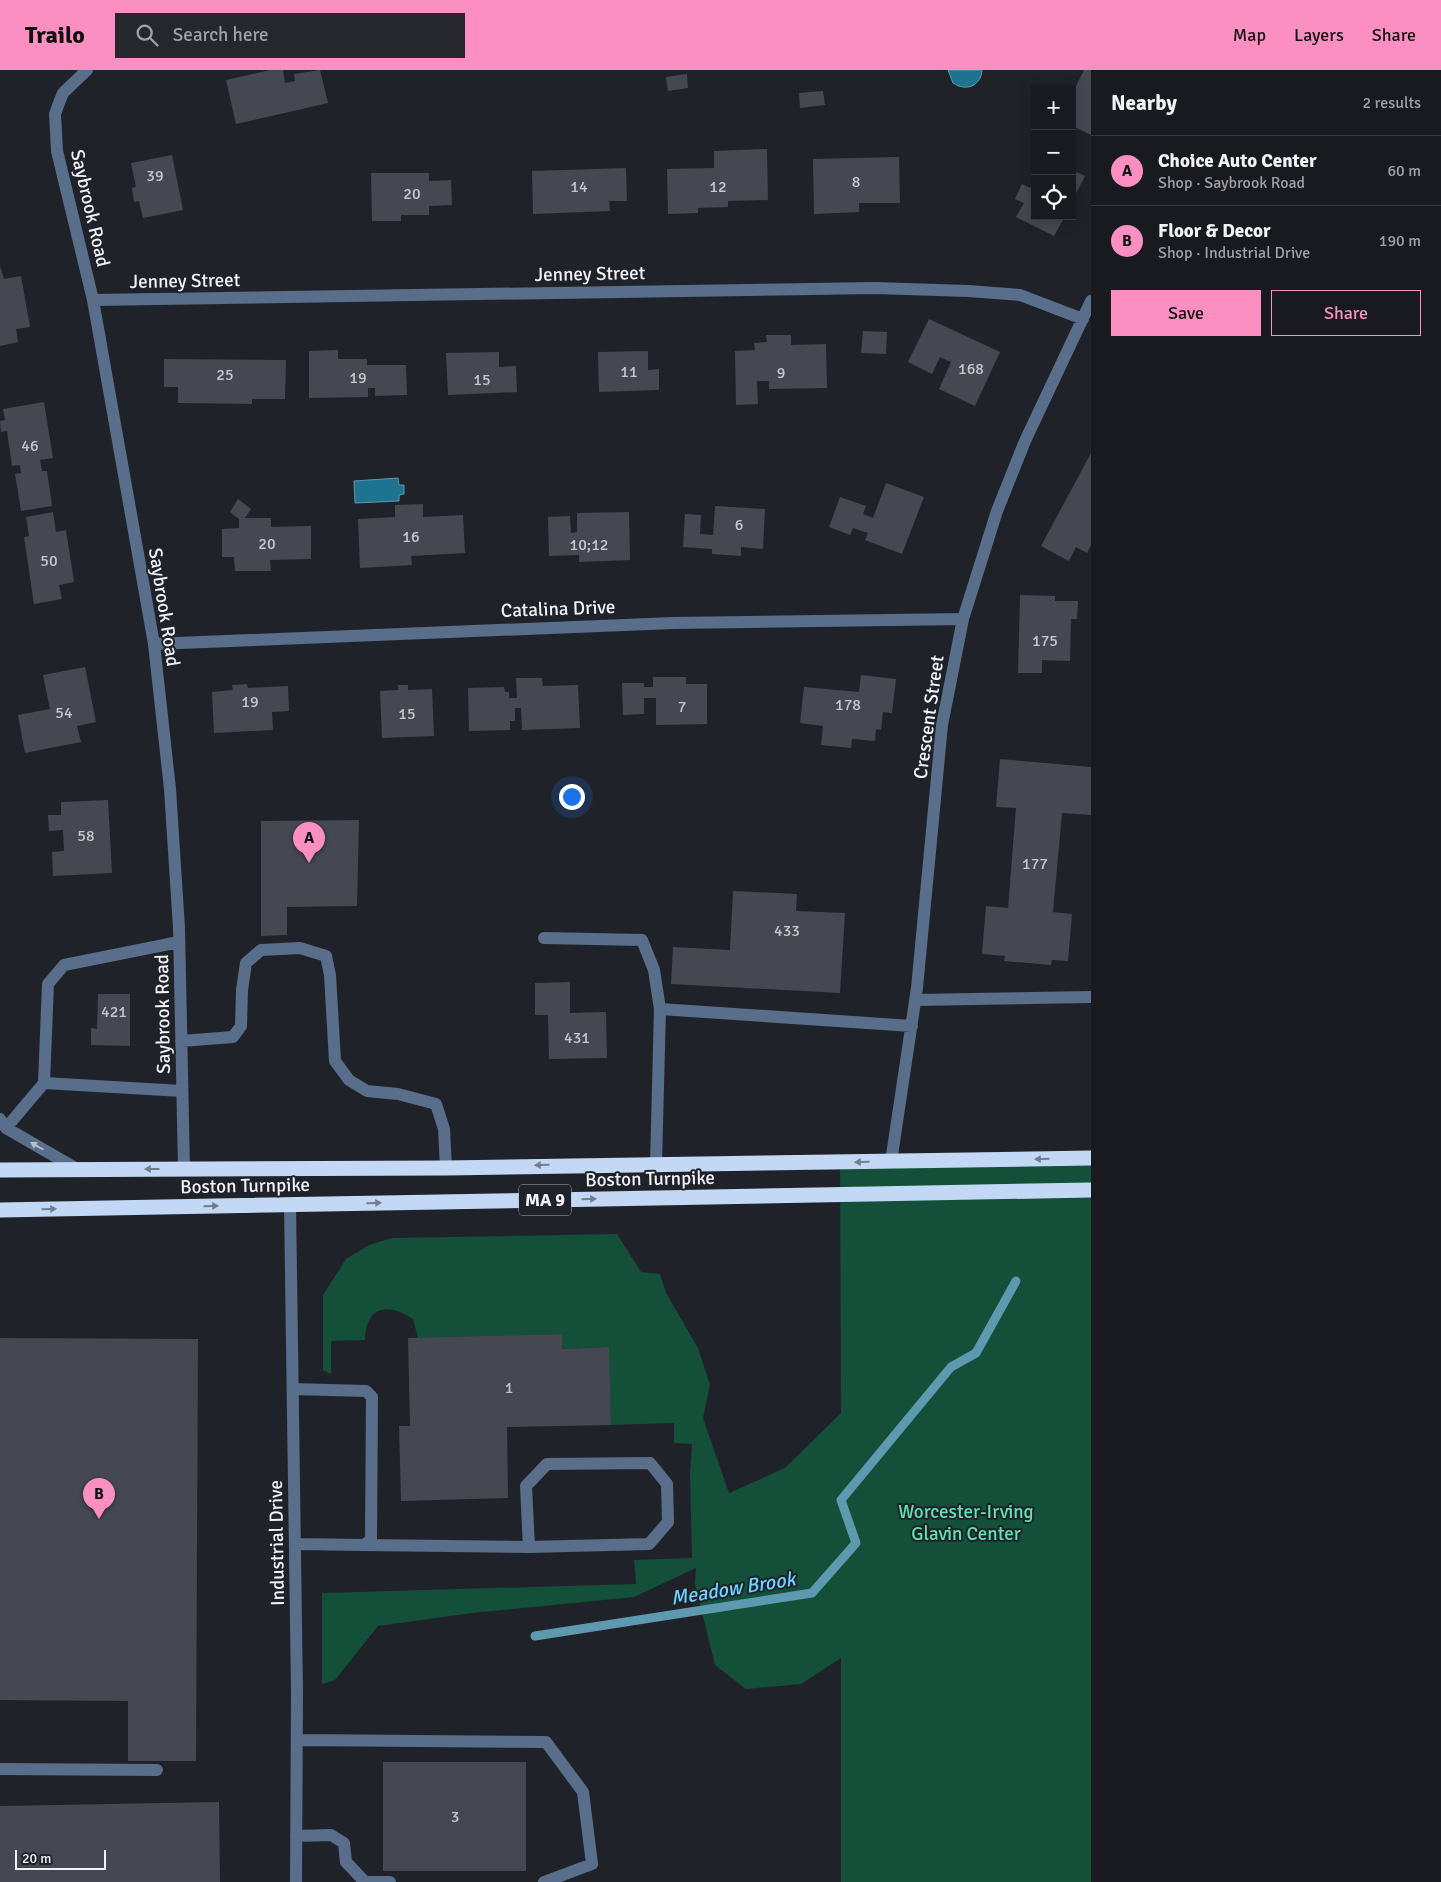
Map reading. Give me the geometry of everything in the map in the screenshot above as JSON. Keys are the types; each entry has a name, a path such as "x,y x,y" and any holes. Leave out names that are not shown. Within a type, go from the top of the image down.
{"highway":[{"name":"Boston Turnpike","path":"0,1170 446,1168 1091,1158"},
{"name":"Boston Turnpike","path":"0,1210 1091,1190"}],"street":[{"name":"Saybrook Road","path":"87,70 63,93 55,114 57,151 93,300 154,644 170,789 180,942 184,1169"},
{"name":"Jenney Street","path":"93,300 875,288 968,291 1020,296 1083,318"},
{"name":"Crescent Street","path":"891,1162 916,1000 942,725 963,619 998,507 1025,441 1091,301"},
{"name":"Catalina Drive","path":"154,644 673,623 963,619"},
{"path":"544,938 642,940 654,970 660,1009 656,1164"},
{"path":"77,1170 3,1124 44,1083 48,984 64,965 180,942"},
{"path":"181,1041 233,1037 241,1026 242,990 246,963 261,950 300,948 326,956 330,975 335,1061 349,1080 367,1091 398,1094 436,1104 444,1129 446,1168"},
{"path":"916,1000 1091,997"},
{"path":"660,1009 912,1026"},
{"path":"44,1083 182,1091"},
{"name":"Industrial Drive","path":"290,1204 297,1740 296,1882"},
{"path":"293,1389 366,1391 372,1396 371,1540 364,1545"},
{"path":"295,1544 529,1547 649,1544 668,1522 667,1484 650,1463 547,1464 526,1486 529,1547"},
{"path":"297,1740 546,1742 583,1792 592,1864 544,1882"},
{"path":"0,1769 157,1770"},
{"path":"296,1836 331,1835 344,1843 346,1862 366,1882 390,1882"}],"green space":[{"name":"Worcester-Irving Glavin Center","path":"1091,1161 1091,1882 841,1882 841,1658 801,1684 746,1689 715,1665 695,1584 696,1568 634,1597 472,1613 378,1626 335,1680 322,1684 322,1593 636,1584 634,1560 692,1558 690,1473 692,1444 674,1443 674,1423 611,1425 608,1347 562,1349 562,1334 418,1338 413,1319 395,1310 387,1309 380,1310 369,1320 365,1340 331,1341 331,1374 323,1370 323,1295 346,1259 369,1245 392,1238 617,1234 641,1272 660,1274 666,1293 698,1348 710,1385 703,1418 729,1493 785,1468 841,1413 840,1162"}],"water":[{"path":"948,70 982,70 976,84 963,87 953,83"},
{"path":"398,478 399,485 404,485 404,494 399,495 399,501 355,503 354,481"}],"building":[{"path":"270,70 283,70 285,83 295,81 294,74 320,70 328,103 236,124 226,80"},
{"path":"1084,70 1091,70 1091,135 1076,128 1076,86"},
{"path":"687,74 688,88 668,91 666,77"},
{"path":"823,91 825,105 800,108 799,93"},
{"path":"767,149 768,200 728,201 728,207 698,208 698,213 668,214 667,169 714,168 714,151"},
{"path":"172,155 183,210 143,218 139,201 134,202 132,188 136,187 131,163"},
{"path":"899,157 900,203 859,203 859,212 814,214 813,159"},
{"path":"626,168 627,201 609,201 610,211 533,214 532,171"},
{"path":"1077,172 1085,176 1076,193 1076,175"},
{"path":"371,173 429,173 429,181 451,180 452,205 429,206 429,215 401,215 401,221 372,221"},
{"path":"1022,184 1030,188 1031,186 1031,220 1063,220 1054,236 1016,217 1024,203 1015,199"},
{"path":"0,266 4,279 21,276 30,327 16,329 18,342 0,346"},
{"path":"929,319 1000,352 975,406 939,389 951,362 940,357 932,374 908,362"},
{"path":"863,331 887,332 886,354 861,353"},
{"path":"766,335 791,335 791,345 826,344 827,388 769,389 769,381 757,381 758,404 736,405 735,351 755,350 754,343 767,342"},
{"path":"338,350 338,359 367,359 367,365 406,365 407,395 375,396 375,388 368,388 368,397 309,398 309,351"},
{"path":"648,351 648,370 659,369 659,390 599,392 598,352"},
{"path":"499,352 499,367 516,366 517,392 448,395 446,353"},
{"path":"164,359 286,360 285,399 252,399 252,404 178,403 178,387 164,387"},
{"path":"44,402 53,458 40,460 42,471 47,471 52,506 21,511 15,474 21,473 20,465 12,466 7,431 1,432 0,421 5,420 3,409"},
{"path":"1091,453 1091,545 1087,553 1076,547 1069,561 1041,546"},
{"path":"886,483 924,497 902,554 865,540 868,533 853,528 850,535 829,527 840,497 866,506 863,514 873,518"},
{"path":"238,499 251,509 245,518 271,518 271,527 311,526 311,559 270,560 271,571 235,571 234,557 222,557 222,529 239,528 239,519 230,512"},
{"path":"423,504 423,517 463,515 465,553 411,556 412,565 360,568 358,519 395,517 395,505"},
{"path":"715,506 765,509 763,549 741,547 741,556 712,554 712,549 683,547 685,514 701,515 700,534 713,535"},
{"path":"53,512 56,532 66,530 74,582 59,585 62,599 34,604 24,537 29,536 26,517"},
{"path":"629,512 630,560 579,562 579,555 549,556 548,517 570,516 571,533 577,532 577,513"},
{"path":"1020,595 1055,596 1055,601 1078,601 1077,619 1071,619 1070,661 1042,660 1042,673 1018,673"},
{"path":"85,667 96,722 77,726 81,742 25,753 18,715 50,709 43,675"},
{"path":"861,675 896,679 892,713 883,712 881,730 876,729 875,741 852,739 851,748 821,745 823,726 800,723 804,687 859,692"},
{"path":"653,677 686,677 686,684 707,684 707,724 656,725 656,698 644,698 644,714 623,715 622,683 644,683 644,687 653,687"},
{"path":"516,678 542,678 543,686 578,685 580,728 522,730 521,708 515,708 515,721 510,721 510,730 469,731 468,688 504,687 505,692 509,692 509,698 517,698"},
{"path":"247,684 248,688 288,686 289,711 272,712 273,730 214,733 212,692 233,690 232,685"},
{"path":"398,685 408,685 408,690 432,689 434,736 382,738 380,691 398,690"},
{"path":"1000,759 1091,767 1091,815 1062,813 1053,912 1072,914 1068,961 1052,960 1051,965 1004,961 1005,956 982,954 986,906 1008,908 1016,808 996,807"},
{"path":"108,800 112,873 53,876 52,852 64,851 63,830 49,831 48,815 61,815 61,802"},
{"path":"359,820 357,906 287,907 287,935 261,936 261,821"},
{"path":"733,891 797,894 796,911 845,913 840,993 671,984 673,947 730,950"},
{"path":"570,982 570,1013 606,1012 607,1058 549,1059 548,1015 535,1015 535,983"},
{"path":"98,994 130,994 130,1046 91,1045 91,1028 97,1029"},
{"path":"562,1334 562,1349 609,1347 611,1425 507,1427 508,1498 401,1501 399,1426 410,1426 408,1338"},
{"path":"0,1338 198,1339 196,1761 128,1761 128,1701 0,1700"},
{"path":"383,1762 526,1762 526,1871 383,1871"},
{"path":"219,1802 220,1882 0,1882 0,1806"}],"waterway":[{"name":"Meadow Brook","path":"535,1636 812,1593 856,1543 841,1500 951,1367 976,1353 1016,1281"}],"place":[{"name":"Choice Auto Center","path":"309,863"},
{"name":"Floor & Decor","path":"99,1519"}]}
